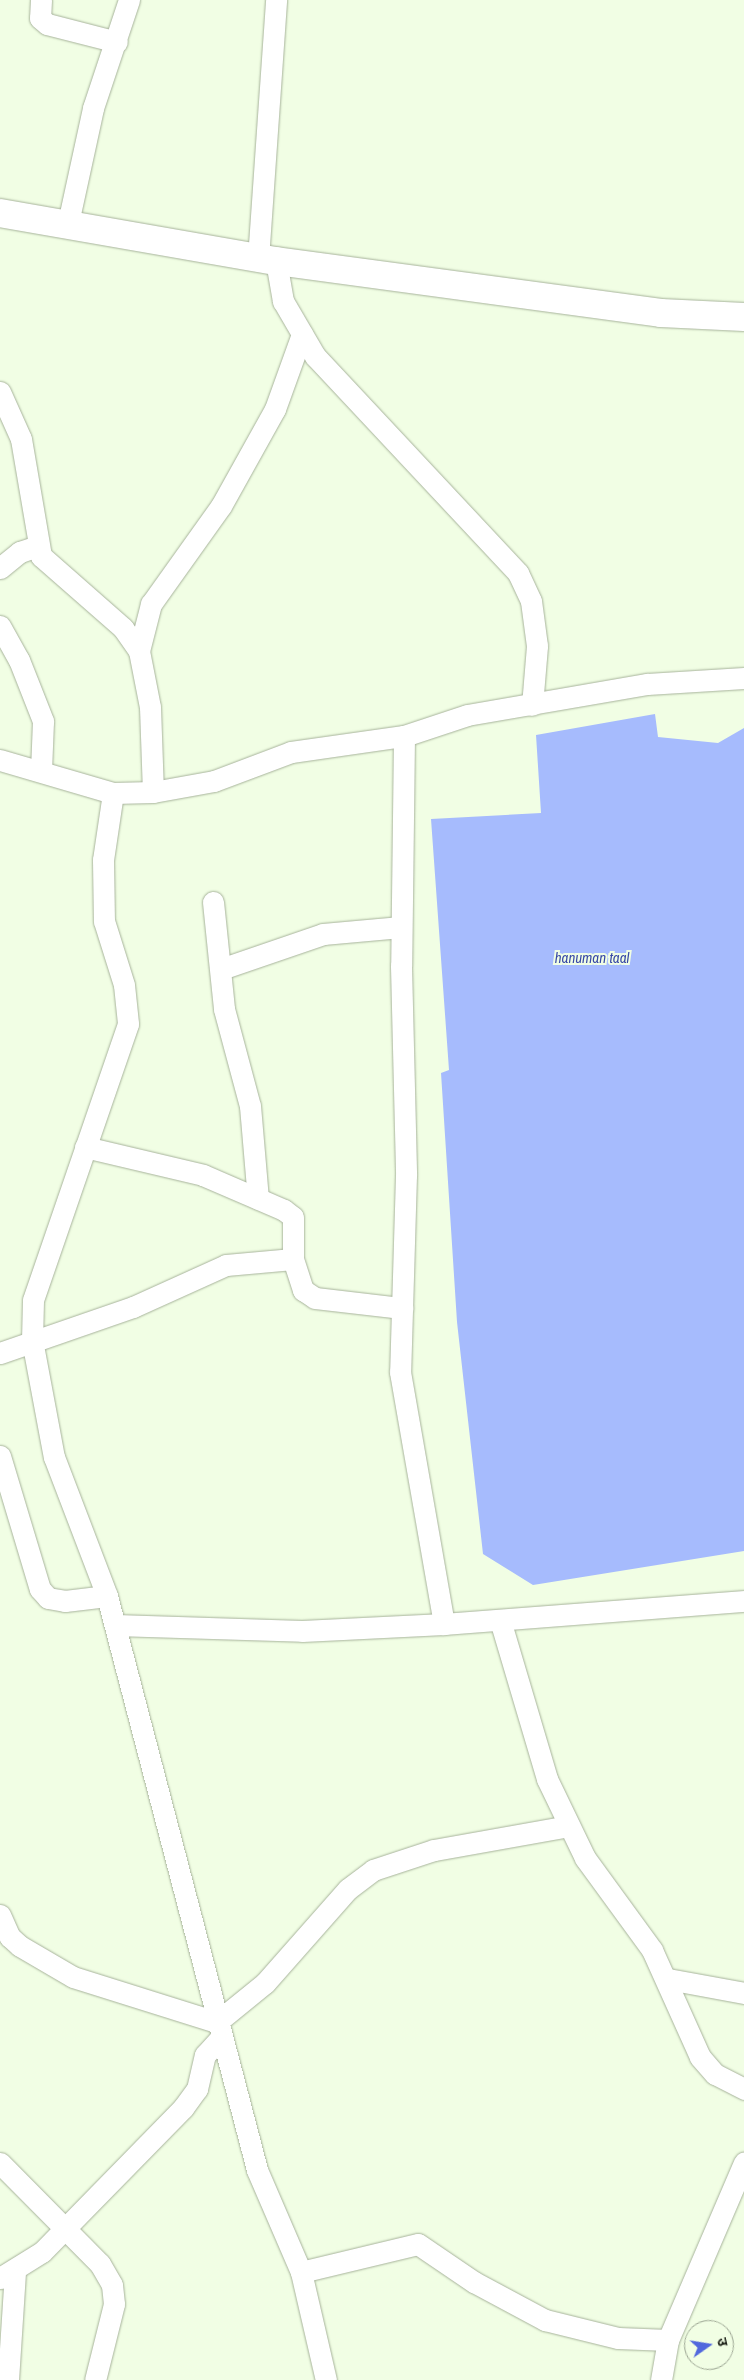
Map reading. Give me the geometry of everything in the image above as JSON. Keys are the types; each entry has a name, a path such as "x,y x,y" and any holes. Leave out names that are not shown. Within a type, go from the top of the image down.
{"main road":[{"path":"0,213 68,223 267,260 661,313 744,317"}],"street":[{"path":"41,0 40,18 47,24 117,42"},
{"path":"68,223 93,108 117,42 129,0"},
{"path":"276,0 267,260 283,301 302,334 348,394 518,573 531,600 537,646 532,705"},
{"path":"153,792 150,707 139,651 151,604 221,506 275,409 302,334"},
{"path":"0,392 21,439 37,546 51,569 92,599 139,651"},
{"path":"0,568 20,552 37,546"},
{"path":"0,626 42,721 40,771"},
{"path":"0,760 113,793 153,792 214,781 291,752 404,736 467,715 647,684 744,678"},
{"path":"404,736 401,927 406,1175 400,1372 444,1624"},
{"path":"113,793 103,860 104,921 124,985 128,1024 33,1300 32,1340 54,1457 107,1596 257,2170 300,2272 326,2380"},
{"path":"213,902 224,1009 250,1106 258,1199"},
{"path":"221,969 331,932 401,927"},
{"path":"85,1147 203,1175 258,1199 293,1217 293,1258 298,1281 315,1298 402,1308"},
{"path":"0,1353 32,1340 133,1307 226,1265 293,1258"},
{"path":"0,1456 40,1589 48,1598 65,1601 107,1596"},
{"path":"115,1624 302,1631 444,1624 744,1601"},
{"path":"500,1620 547,1779 569,1826 612,1901 652,1950 668,1980 700,2057 715,2074 744,2088"},
{"path":"8,2380 7,2274 66,2229 183,2108 198,2089 205,2055 219,2030 265,1983 348,1889 373,1870 434,1850 569,1826"},
{"path":"0,1915 10,1937 10,1949 73,1977 219,2030"},
{"path":"668,1980 744,1992"},
{"path":"0,2162 100,2264 112,2285 114,2304 96,2380"},
{"path":"661,2380 668,2340 744,2163"},
{"path":"300,2272 418,2244 474,2282 545,2320 618,2338 668,2340"}],"water":[{"name":"hanuman taal","path":"655,714 658,737 718,743 744,728 744,1551 533,1585 483,1554 457,1322 441,1073 449,1070 431,819 541,813 536,735"}]}
